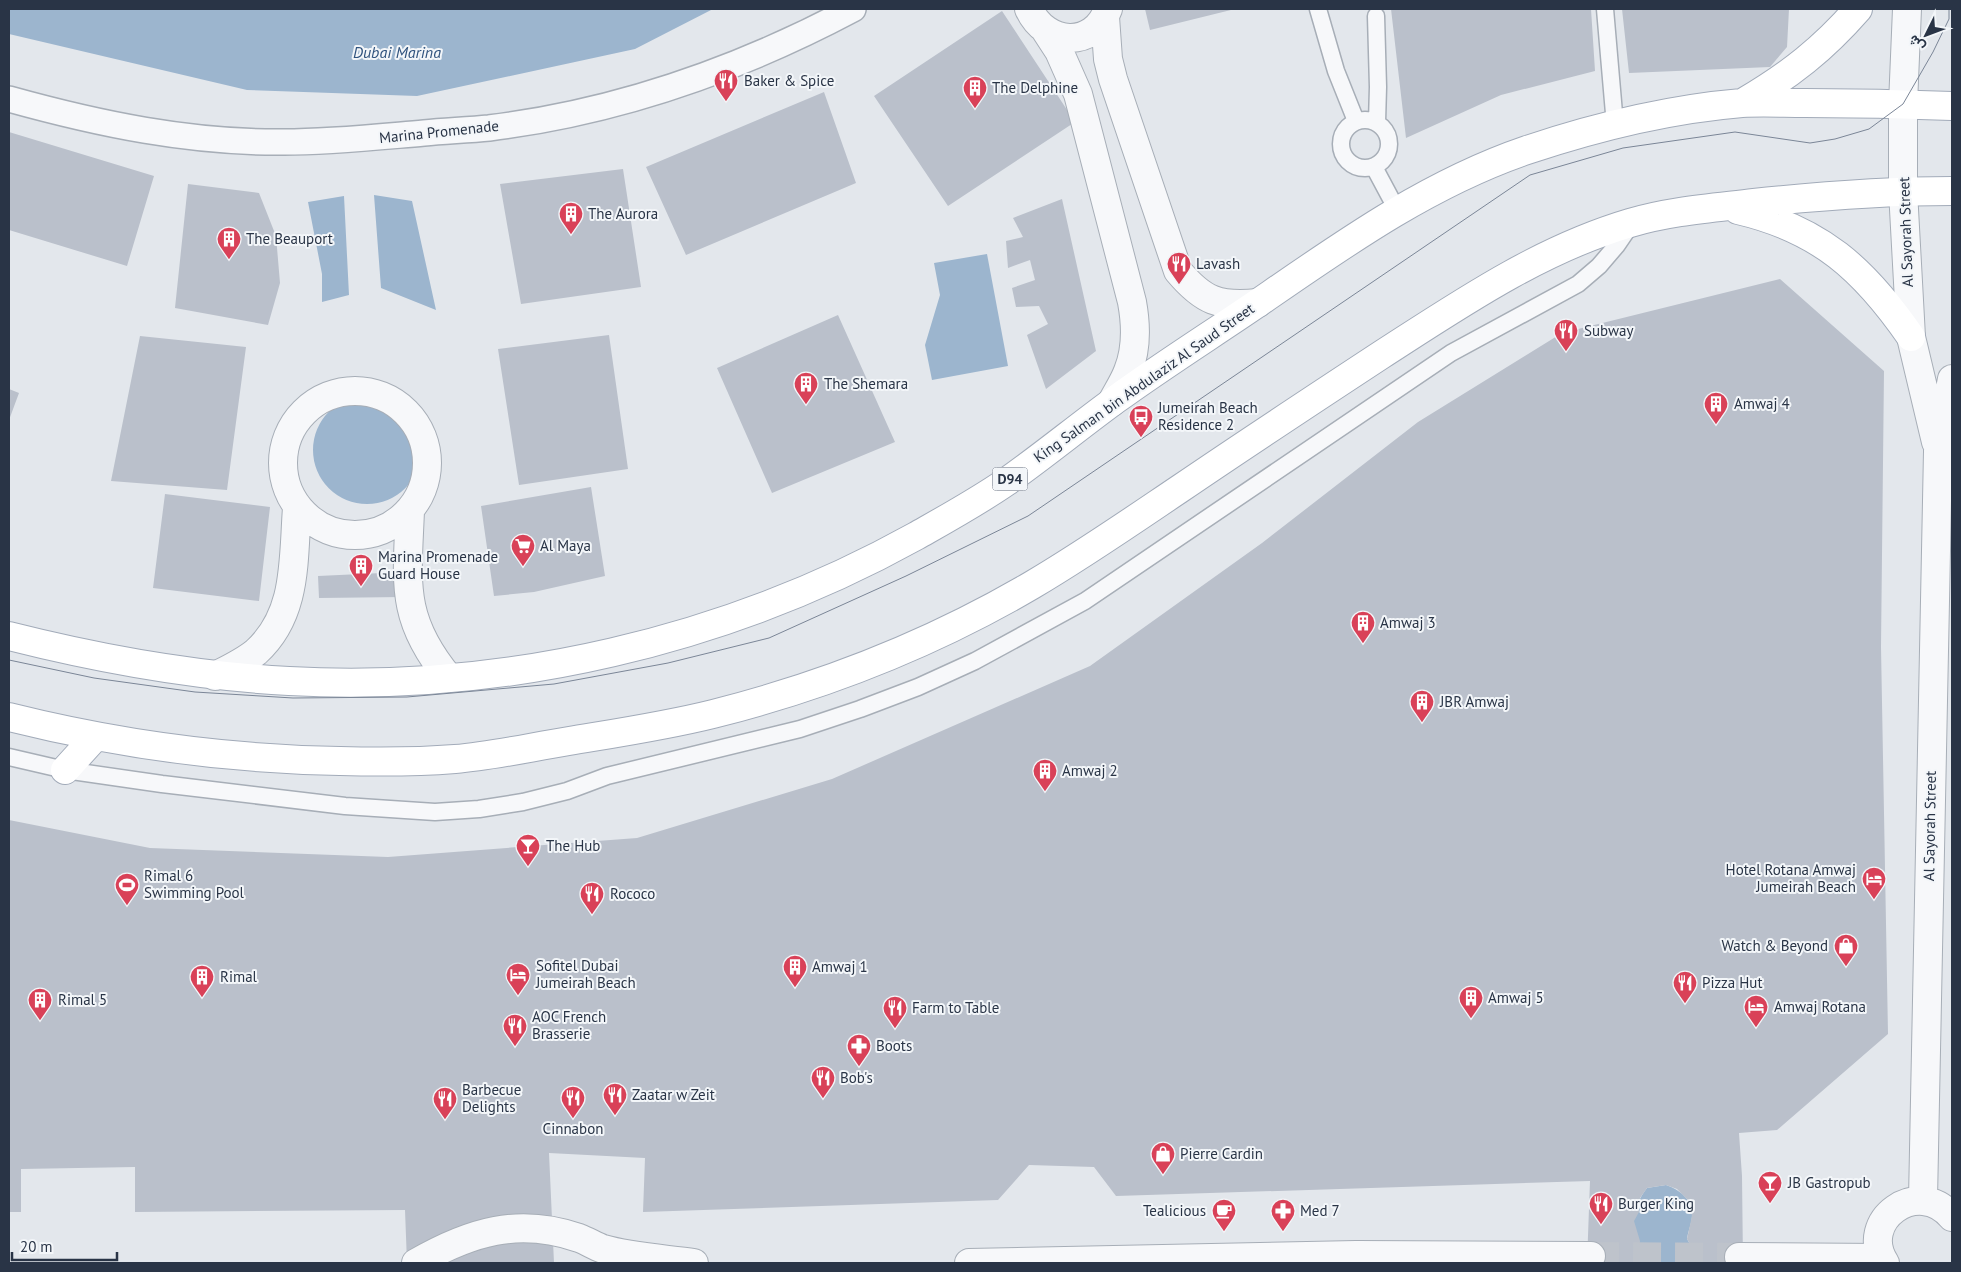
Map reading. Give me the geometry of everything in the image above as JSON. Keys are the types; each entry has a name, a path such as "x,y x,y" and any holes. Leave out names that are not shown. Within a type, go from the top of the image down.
{"main road":[{"path":"1743,103 1777,83 1808,60 1837,33 1858,9"},
{"name":"King Salman bin Abdulaziz Al Saud Street","path":"9,636 57,648 215,676 293,682 371,682 449,678 570,661 644,644 707,626 822,583 890,550 948,518 1004,484 1112,402 1360,233 1397,210 1468,174 1525,151 1644,116 1743,103 1952,106"},
{"path":"9,716 95,737 198,751 282,758 366,761 458,759 644,729 711,714 777,696 842,674 906,649 1029,587 1087,551 1458,305 1542,258 1588,238 1632,222 1722,207 1861,193 1952,191"},
{"path":"1722,207 1761,216 1803,232 1840,256 1873,287 1911,337"},
{"path":"64,770 95,737"}],"street":[{"name":"Marina Promenade","path":"9,98 71,116 141,130 212,139 283,142 345,140 490,128 556,117 622,102 687,82 750,59 853,9"},
{"path":"1029,9 1036,22 1046,31 1059,37 1072,38 1085,35 1091,31 1106,13"},
{"name":"Al Sayorah Street","path":"1907,9 1903,104 1903,191 1911,337 1938,451"},
{"path":"1106,13 1108,59 1113,80 1178,271 1192,288 1213,300 1235,305 1258,303"},
{"path":"1046,31 1066,65 1080,101 1132,302 1135,319 1133,355 1128,372 1112,402"},
{"name":"Al Sayorah Street","path":"1923,1200 1938,451 1952,379"},
{"path":"354,390 375,393 394,402 410,416 421,433 427,453 427,474 421,493 410,511 390,527 366,535 340,534 316,525 297,508 286,487 282,464 285,442 295,420 312,404 332,394 354,390"},
{"path":"215,676 254,654 269,639 281,621 288,601 290,587 297,508"},
{"path":"410,511 407,582 411,609 420,634 432,658 449,678"},
{"path":"1739,1257 1884,1261 1879,1246 1879,1234 1890,1212 1900,1205 1911,1201 1923,1200 1936,1204 1947,1211 1952,1217"},
{"path":"416,1263 460,1241 487,1231 530,1228 579,1238 604,1249 694,1263"},
{"path":"969,1263 1592,1256"}],"lane":[{"path":"1318,9 1336,71 1356,121"},
{"path":"1604,9 1615,125"},
{"path":"1376,16 1377,122"},
{"path":"1367,119 1377,122 1385,130 1389,140 1389,151 1383,160 1374,167 1364,168 1353,165 1345,158 1341,148 1342,137 1347,127 1356,121 1367,119"},
{"path":"1374,167 1397,210"},
{"path":"9,757 64,770 162,784 345,806 435,812 479,809 523,802 607,776 800,729 918,687 975,661 1085,601 1443,359 1578,284 1599,266 1632,222"}],"water":[{"name":"Dubai Marina","path":"9,9 713,9 635,49 417,96 247,90 9,34"},
{"path":"374,195 412,201 436,310 381,288"},
{"path":"344,196 349,295 322,302 322,274 308,202"},
{"path":"987,254 1008,366 932,380 925,345 940,295 934,263"},
{"path":"367,396 388,400 405,412 417,429 421,450 417,471 405,488 388,500 367,504 346,500 329,488 317,471 313,450 317,429 329,412 346,400"},
{"path":"1666,1185 1680,1192 1690,1204 1692,1218 1687,1239 1696,1254 1698,1263 1632,1263 1638,1248 1634,1221 1638,1203 1647,1188"}],"building":[{"path":"1145,9 1235,9 1150,30"},
{"path":"1391,9 1591,9 1595,71 1501,95 1406,138"},
{"path":"1622,9 1789,9 1787,47 1770,67 1629,73"},
{"name":"The Delphine","path":"1002,11 1075,122 948,206 874,96"},
{"path":"824,92 856,183 686,255 646,167"},
{"path":"9,132 154,176 127,266 9,230"},
{"name":"The Aurora","path":"623,169 641,287 521,304 500,184"},
{"name":"The Beauport","path":"188,184 259,193 276,236 280,283 268,325 175,308"},
{"path":"1062,199 1096,351 1046,389 1027,335 1048,324 1039,306 1016,307 1012,288 1035,280 1030,260 1008,268 1006,241 1023,237 1013,218"},
{"name":"JBR Amwaj","path":"1780,279 1884,371 1881,647 1888,1034 1777,1130 1739,1133 1742,1176 1743,1263 1698,1263 1696,1254 1687,1239 1692,1216 1689,1201 1677,1189 1666,1185 1647,1188 1640,1198 1639,1212 1634,1221 1640,1241 1639,1251 1637,1258 1632,1263 1587,1263 1590,1181 1116,1196 1094,1167 1029,1165 998,1200 643,1212 645,1158 549,1153 554,1263 407,1263 405,1210 135,1212 135,1167 21,1169 21,1212 9,1212 9,820 150,848 388,857 637,838 832,779 1090,666 1262,543 1418,422 1562,333"},
{"name":"The Shemara","path":"838,315 895,442 772,493 717,368"},
{"path":"609,335 628,469 519,485 498,349"},
{"path":"140,336 246,347 227,490 111,481"},
{"path":"9,389 19,393 9,420"},
{"path":"591,487 605,576 534,592 494,596 481,506"},
{"path":"165,494 270,507 259,601 153,588"},
{"name":"Marina Promenade Guard House","path":"403,572 403,597 319,598 318,576"}],"tunnel":[{"path":"1591,1256 1739,1257"}],"tram line":[{"path":"9,660 94,678 195,692 293,698 407,697 554,684 668,663 769,638 906,576 1028,516 1530,175 1623,148 1735,132 1810,143 1835,139 1869,129 1903,104 1933,52 1949,19 1949,9"}],"place":[{"name":"Baker & Spice","path":"726,102"},
{"name":"The Delphine","path":"975,109"},
{"name":"The Aurora","path":"571,235"},
{"name":"The Beauport","path":"229,260"},
{"name":"Lavash","path":"1179,285"},
{"name":"Subway","path":"1566,352"},
{"name":"The Shemara","path":"806,405"},
{"name":"Amwaj 4","path":"1716,425"},
{"name":"Jumeirah Beach Residence 2","path":"1141,438"},
{"name":"Al Maya","path":"523,567"},
{"name":"Marina Promenade Guard House","path":"361,587"},
{"name":"Amwaj 3","path":"1363,644"},
{"name":"JBR Amwaj","path":"1422,723"},
{"name":"Amwaj 2","path":"1045,792"},
{"name":"The Hub","path":"528,867"},
{"name":"Hotel Rotana Amwaj Jumeirah Beach","path":"1874,900"},
{"name":"Rimal 6 Swimming Pool","path":"127,906"},
{"name":"Rococo","path":"592,915"},
{"name":"Watch & Beyond","path":"1846,967"},
{"name":"Amwaj 1","path":"795,988"},
{"name":"Sofitel Dubai Jumeirah Beach","path":"518,996"},
{"name":"Rimal","path":"202,998"},
{"name":"Pizza Hut","path":"1685,1004"},
{"name":"Amwaj 5","path":"1471,1019"},
{"name":"Rimal 5","path":"40,1021"},
{"name":"Amwaj Rotana","path":"1756,1028"},
{"name":"Farm to Table","path":"895,1029"},
{"name":"AOC French Brasserie","path":"515,1047"},
{"name":"Boots","path":"859,1067"},
{"name":"Bob's","path":"823,1099"},
{"name":"Zaatar w Zeit","path":"615,1116"},
{"name":"Cinnabon","path":"573,1119"},
{"name":"Barbecue Delights","path":"445,1120"},
{"name":"Pierre Cardin","path":"1163,1175"},
{"name":"JB Gastropub","path":"1770,1204"},
{"name":"Burger King","path":"1601,1225"},
{"name":"Tealicious","path":"1224,1232"},
{"name":"Med 7","path":"1283,1232"}]}
